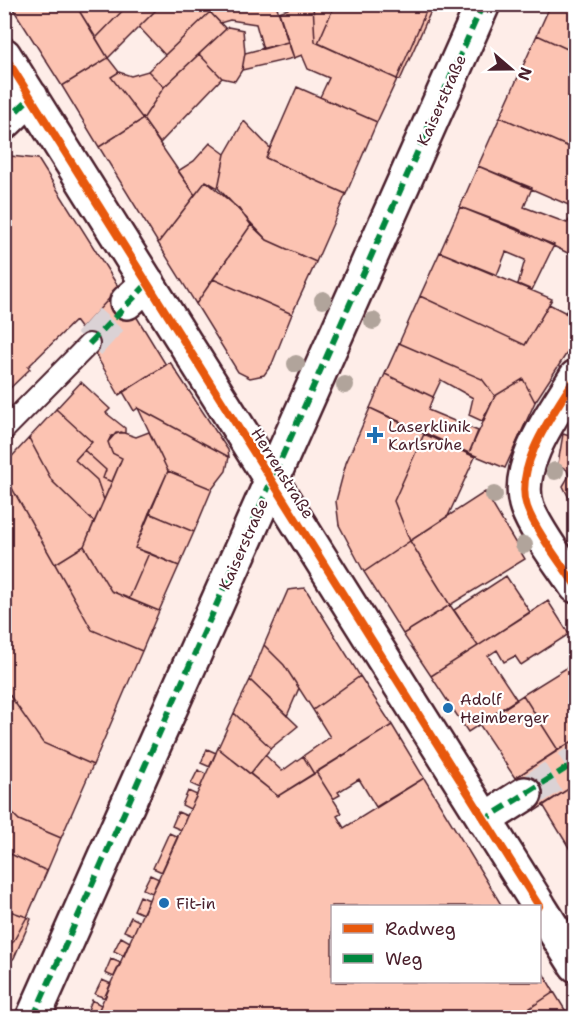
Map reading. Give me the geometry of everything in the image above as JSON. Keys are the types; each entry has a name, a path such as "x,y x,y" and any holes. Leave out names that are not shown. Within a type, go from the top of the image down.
{"street":[{"name":"Kaiserstraße","path":"33,1017 483,4"},
{"name":"Herrenstraße","path":"4,55 31,97 138,293 271,482 538,905"},
{"path":"4,123 31,97"},
{"path":"576,377 530,460 524,493 528,510 576,586"},
{"path":"484,820 525,794"},
{"name":"Herrenstraße","path":"541,910 576,965"}],"lane":[{"path":"4,430 89,344"}],"shaded area":[{"path":"5,5 575,5 575,1017 5,1017 4,125 31,97 5,55"}],"building":[{"path":"10,4 75,4 108,58 62,86"},
{"path":"75,4 129,4 96,38"},
{"path":"129,4 162,4 108,58 96,38"},
{"path":"162,4 202,4 210,12 165,55 139,27"},
{"path":"202,4 219,4 210,12"},
{"path":"219,4 276,4 288,42 263,49 256,24 230,20 220,23 210,12"},
{"path":"288,4 313,4 315,42 397,79 377,122 320,97 329,78 308,69 302,55 294,58 279,12 288,9"},
{"path":"313,4 335,4 318,43 315,42"},
{"path":"335,4 416,4 427,9 397,79 318,43"},
{"path":"416,4 430,4 427,9"},
{"path":"551,4 576,4 576,53 537,35"},
{"path":"427,9 431,11 400,80 397,79"},
{"path":"210,12 226,29 164,87 148,71"},
{"path":"228,27 243,30 245,53 242,70 235,81 222,78 199,54"},
{"path":"537,35 576,53 576,150 500,117"},
{"path":"288,42 294,58 242,70 245,53"},
{"path":"199,54 222,78 160,143 143,119 164,87"},
{"path":"108,58 119,72 111,77 143,119 99,147 62,86"},
{"path":"148,71 164,87 143,119 111,77 119,72 131,76"},
{"path":"297,87 377,122 346,194 266,158"},
{"path":"500,117 576,150 576,197 571,206 478,166"},
{"path":"143,119 195,195 158,243 99,147"},
{"path":"244,121 270,148 266,158 346,194 316,262 267,240 218,188 225,154"},
{"path":"210,143 225,154 218,188 206,181 195,195 178,171 194,161"},
{"path":"10,156 38,159 119,288 81,329 75,321 4,394 4,162"},
{"path":"478,166 532,188 524,207 567,223 576,211 574,256 516,228 460,207"},
{"path":"206,181 239,209 251,225 196,304 158,243"},
{"path":"460,207 554,245 532,290 518,284 525,260 506,252 497,275 440,252"},
{"path":"251,225 267,240 316,262 292,314 213,279"},
{"path":"440,252 552,299 525,345 420,296"},
{"path":"213,279 292,314 272,364 264,375 250,378 238,372 196,304"},
{"path":"119,288 166,365 119,395 81,329"},
{"path":"420,296 525,345 549,304 576,318 576,339 535,402 523,379 495,396 482,379 399,343"},
{"path":"576,297 576,318 565,313"},
{"path":"399,343 482,379 495,396 482,421 469,415 473,398 441,380 433,397 385,374"},
{"path":"170,362 228,450 229,457 138,408 134,411 123,392"},
{"path":"385,374 433,397 428,410 478,431 469,453 370,408"},
{"path":"523,379 535,402 505,468 469,453 495,396"},
{"path":"81,382 110,409 106,413 125,428 125,433 116,433 108,442 112,453 122,458 112,482 103,478 106,470 84,450 92,442 56,409"},
{"path":"138,408 229,457 226,471 212,489 168,471"},
{"path":"370,408 424,434 394,501 410,541 364,572 339,525 336,501 346,463"},
{"path":"56,409 92,442 75,460 97,480 104,500 94,522 52,481 29,438"},
{"path":"576,429 576,512 563,486 569,476 567,470 558,464 563,434 573,437"},
{"path":"121,432 136,437 149,432 168,471 135,548 149,553 129,599 111,591 84,546 122,458 112,453 108,442 111,436"},
{"path":"424,434 475,457 448,516 410,541 394,501"},
{"path":"29,438 52,481 94,522 84,546 55,564 4,474 4,465"},
{"path":"84,450 106,470 103,478 112,482 104,500 97,480 75,460"},
{"path":"168,471 212,489 194,532 149,513"},
{"path":"4,474 92,630 142,651 93,765 43,743 4,687"},
{"path":"485,492 525,559 450,605 410,541"},
{"path":"149,513 194,532 179,566 135,548"},
{"path":"410,541 450,605 403,634 364,572"},
{"path":"84,546 111,591 159,611 142,651 92,630 55,564"},
{"path":"149,553 179,566 159,611 129,599"},
{"path":"506,576 530,612 478,646 454,610"},
{"path":"305,588 360,676 313,710 284,665 264,645 288,590"},
{"path":"548,601 569,634 521,665 515,656 504,662 497,650 488,656 517,700 468,732 431,676"},
{"path":"450,605 478,646 431,676 403,634"},
{"path":"264,645 284,665 299,688 287,716 250,680"},
{"path":"576,662 576,739 558,750 523,695"},
{"path":"360,676 392,725 314,774 303,756 330,737 313,710"},
{"path":"250,680 298,726 271,748 234,713"},
{"path":"4,687 43,743 93,765 61,838 19,820 4,805"},
{"path":"523,695 558,750 515,778 479,724"},
{"path":"234,713 271,748 250,774 218,748"},
{"path":"392,725 424,778 376,807 359,779 338,792 340,795 333,799 316,772"},
{"path":"576,739 576,784 535,811 515,778"},
{"path":"218,748 278,796 316,772 342,813 337,816 344,828 424,778 501,905 331,905 331,983 541,983 541,970 554,992 515,1018 95,1018"},
{"path":"207,749 216,753 210,767 201,763"},
{"path":"265,755 282,771 303,756 314,774 278,796 250,774"},
{"path":"198,770 206,774 200,788 191,784"},
{"path":"576,784 576,859 543,805"},
{"path":"188,791 197,795 190,809 182,805"},
{"path":"4,805 19,820 61,838 47,871 4,851"},
{"path":"178,812 187,816 181,830 172,826"},
{"path":"169,833 178,837 162,872 153,868"},
{"path":"4,851 47,871 27,917 4,909"},
{"path":"150,875 159,879 152,893 143,889"},
{"path":"140,896 149,900 143,914 134,910"},
{"path":"4,909 27,917 13,942 4,950"},
{"path":"27,917 31,919 14,958 4,967 4,950 13,942"},
{"path":"131,917 139,921 133,935 124,931"},
{"path":"121,937 130,942 124,956 114,951"},
{"path":"111,959 121,963 114,977 105,973"},
{"path":"102,980 111,984 105,998 95,994"},
{"path":"554,992 570,1018 515,1018"},
{"path":"92,1000 101,1005 95,1018 86,1015"}],"tunnel":[{"path":"89,344 127,302"},
{"path":"525,794 576,762"}],"marked path":[{"path":"33,1018 483,4"},
{"path":"4,123 31,97"},
{"path":"89,344 148,283"},
{"path":"483,817 484,820 576,762"}],"cycle path":[{"path":"4,55 538,905"},
{"path":"576,377 538,439 526,474 524,491 527,507 536,526 576,586"}],"place":[{"name":"Laserklinik Karlsruhe","path":"375,435"},
{"name":"Adolf Heimberger","path":"448,708"},
{"name":"Fit-in","path":"164,903"}]}
